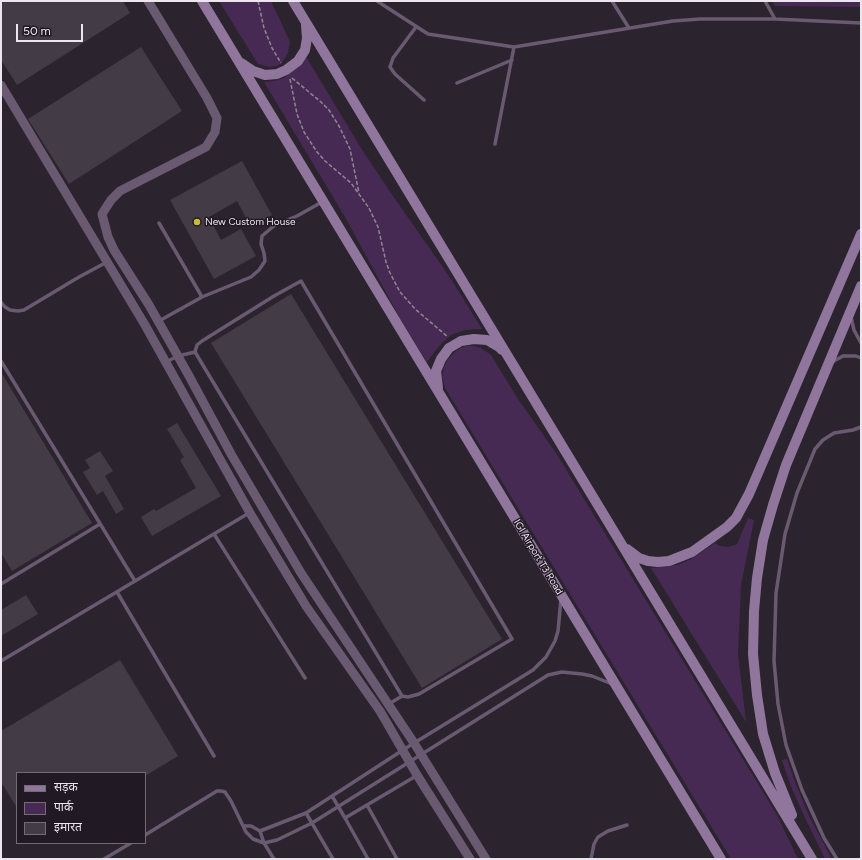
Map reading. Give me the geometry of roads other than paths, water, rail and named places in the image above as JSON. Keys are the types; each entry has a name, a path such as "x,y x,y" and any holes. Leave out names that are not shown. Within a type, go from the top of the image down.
{"main road":[{"name":"IGI Airport T3 Road","path":"202,1 721,859"},
{"path":"293,1 812,859"},
{"path":"234,55 242,65 265,75 277,74 286,70 298,61 305,50 307,38 306,26 301,14"},
{"path":"622,544 632,553 648,561 668,561 692,552 727,527 736,518 749,494 861,234"},
{"path":"804,844 775,773 763,734 753,654 754,611 757,578 763,540 786,465 861,286"},
{"path":"441,397 437,385 436,371 441,359 449,348 461,341 474,339 487,340 499,347 508,356"}],"street":[{"path":"148,1 207,98 217,118 215,132 206,147 120,191 108,204 102,214 108,237 114,250 158,321 231,454 301,573 414,743 486,859"},
{"path":"1,85 108,262 166,362 250,513 306,606 380,711 417,775 470,859"}],"lane":[{"path":"377,1 428,34 514,46 673,21 705,18 775,19 861,23"},
{"path":"612,1 629,28"},
{"path":"765,1 775,19"},
{"path":"416,27 393,58 390,66 395,74 424,100"},
{"path":"494,144 514,46"},
{"path":"457,83 512,60"},
{"path":"158,321 202,297 251,277 262,267 265,261 261,244 262,236 275,225 298,216 323,201"},
{"path":"159,223 202,297"},
{"path":"1,302 10,310 24,310 79,277 108,262"},
{"path":"388,704 402,696 408,697 419,694 512,639 301,281 202,341 197,345 195,352 402,696"},
{"path":"851,309 852,323 861,343"},
{"path":"166,362 178,356 195,352"},
{"path":"825,371 831,363 843,356 856,356 861,358"},
{"path":"1,361 135,581"},
{"path":"837,859 824,838 802,790 786,745 778,704 774,661 776,593 785,534 797,493 815,449 823,440 834,433 852,430 861,426"},
{"path":"1,661 250,513"},
{"path":"1,584 100,524"},
{"path":"214,534 305,678"},
{"path":"117,592 214,756"},
{"path":"260,831 306,813 414,743 533,670 540,664 551,649 558,631 562,596"},
{"path":"146,834 217,791 221,791 225,792 227,795 246,832 253,839 264,843 277,840 312,823 548,675 562,672 582,674 592,676 617,686"},
{"path":"346,818 417,775"},
{"path":"332,796 346,818 368,859"},
{"path":"367,805 397,859"},
{"path":"306,813 333,859"},
{"path":"591,859 594,844 598,837 608,831 627,825"},
{"path":"243,826 251,826 260,831 264,843 274,859"},
{"path":"104,859 129,844"}],"place":[{"name":"New Custom House","path":"197,222"}]}
